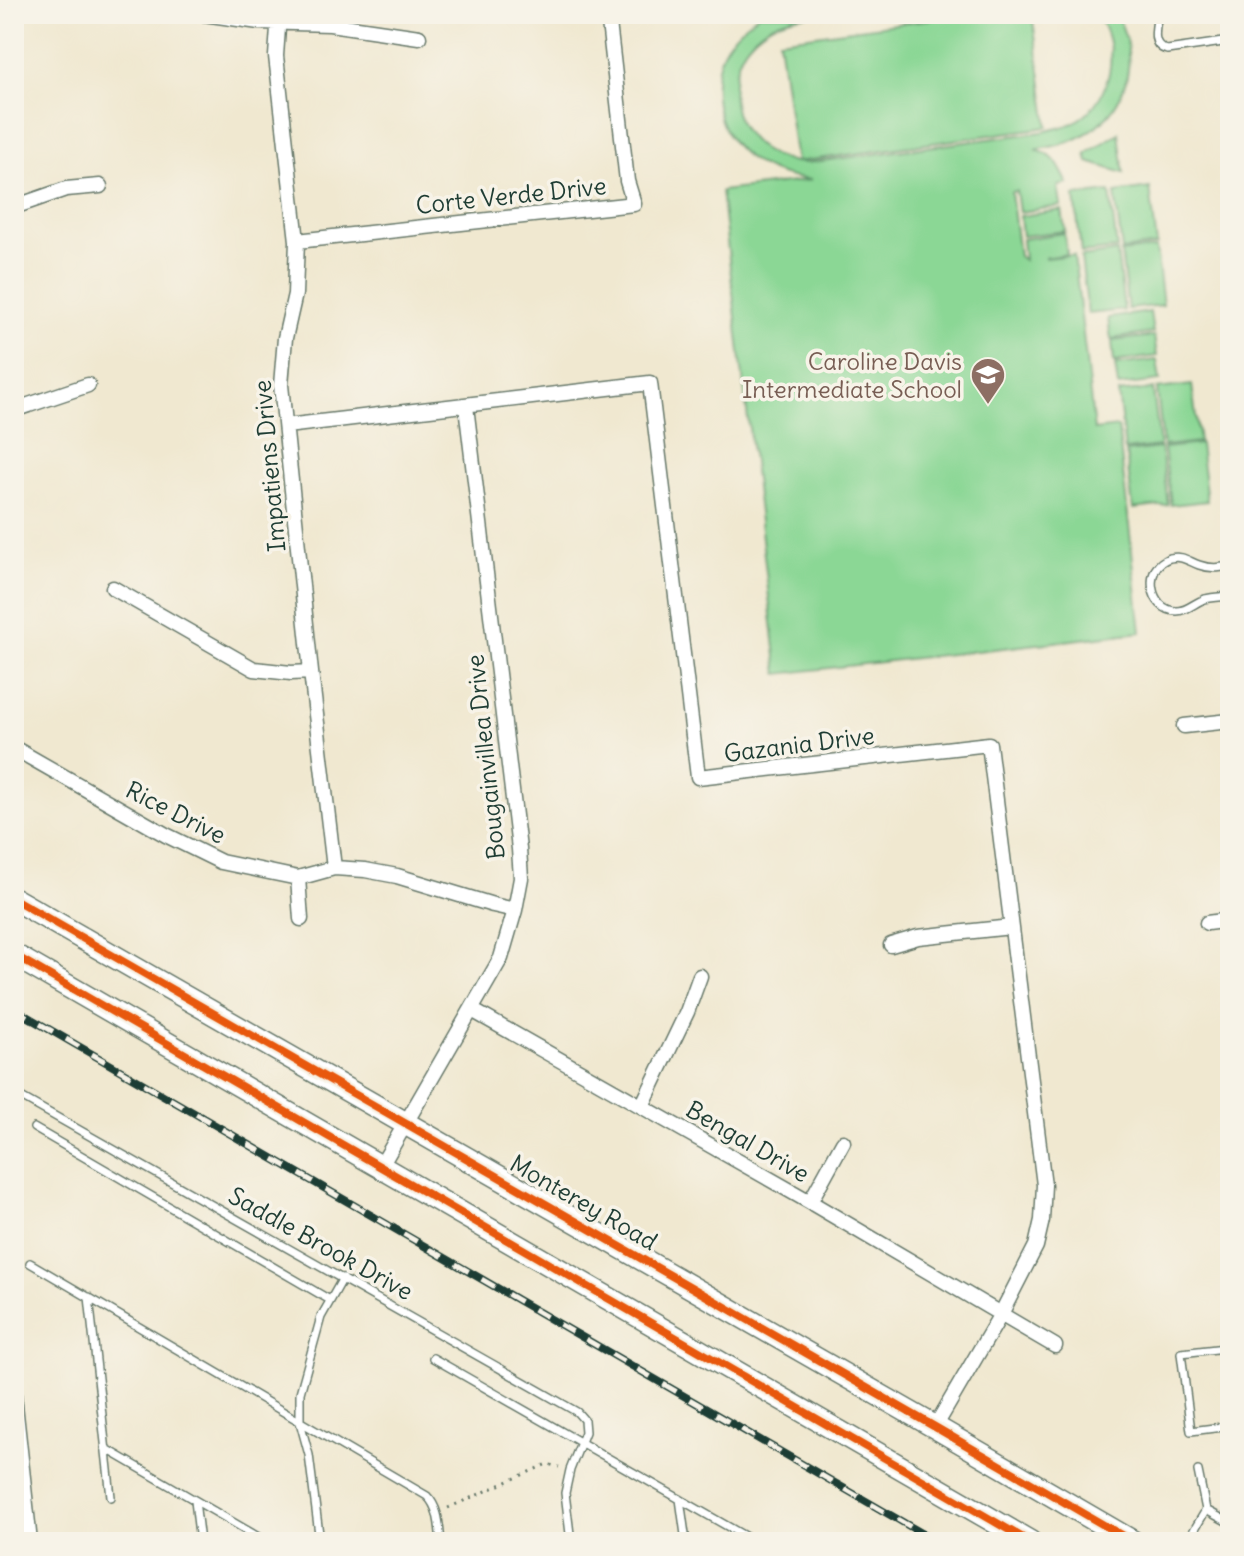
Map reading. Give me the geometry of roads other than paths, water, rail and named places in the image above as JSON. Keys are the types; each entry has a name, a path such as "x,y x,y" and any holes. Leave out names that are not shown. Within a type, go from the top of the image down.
{"main road":[{"name":"Monterey Road","path":"14,899 1133,1542"},
{"path":"14,955 1030,1542"}],"street":[{"path":"204,14 278,18 419,37"},
{"name":"Corte Verde Drive","path":"297,241 634,204 627,181 608,14"},
{"name":"Impatiens Drive","path":"278,18 276,56 297,241 295,294 285,338 281,385 334,868"},
{"path":"14,207 66,189 100,186"},
{"name":"Gazania Drive","path":"286,426 650,383 698,777 989,744 1044,1185 1042,1220 1036,1246 1001,1314 935,1427"},
{"path":"14,410 88,385"},
{"name":"Bougainvillea Drive","path":"381,1166 501,958 521,878 466,406"},
{"path":"113,588 254,669 311,672"},
{"path":"1184,726 1230,721"},
{"name":"Rice Drive","path":"14,748 166,835 221,862 298,878 334,868 365,870 397,876 515,910"},
{"path":"298,878 301,919"},
{"path":"1207,923 1230,920"},
{"path":"891,945 918,937 1011,927"},
{"path":"642,1106 687,1012 700,976"},
{"name":"Bengal Drive","path":"472,1010 810,1202 1055,1346"},
{"path":"810,1202 843,1142"},
{"path":"14,1395 30,1542"}],"lane":[{"path":"1158,14 1155,38 1161,48 1167,50 1230,41"},
{"path":"1230,566 1213,568 1183,557 1167,559 1156,567 1151,580 1153,595 1174,612 1187,609 1204,599 1230,596"},
{"name":"Saddle Brook Drive","path":"14,1093 577,1412 584,1420 585,1432 580,1443"},
{"path":"34,1128 330,1300"},
{"path":"30,1263 427,1496 437,1512 441,1542"},
{"path":"320,1542 309,1455 300,1422 300,1393 321,1317 343,1278"},
{"path":"89,1297 111,1497"},
{"path":"1230,1386 1228,1345 1181,1353 1191,1431 1230,1426"},
{"path":"433,1358 755,1542"},
{"path":"571,1542 565,1493 580,1443"},
{"path":"105,1448 267,1542"},
{"path":"1187,1542 1206,1510 1198,1471"},
{"path":"680,1499 686,1542"},
{"path":"195,1500 200,1542"},
{"path":"1206,1510 1230,1523"}],"railway":[{"path":"14,1009 937,1542"}],"place":[{"name":"Caroline Davis Intermediate School","path":"988,406"}]}
